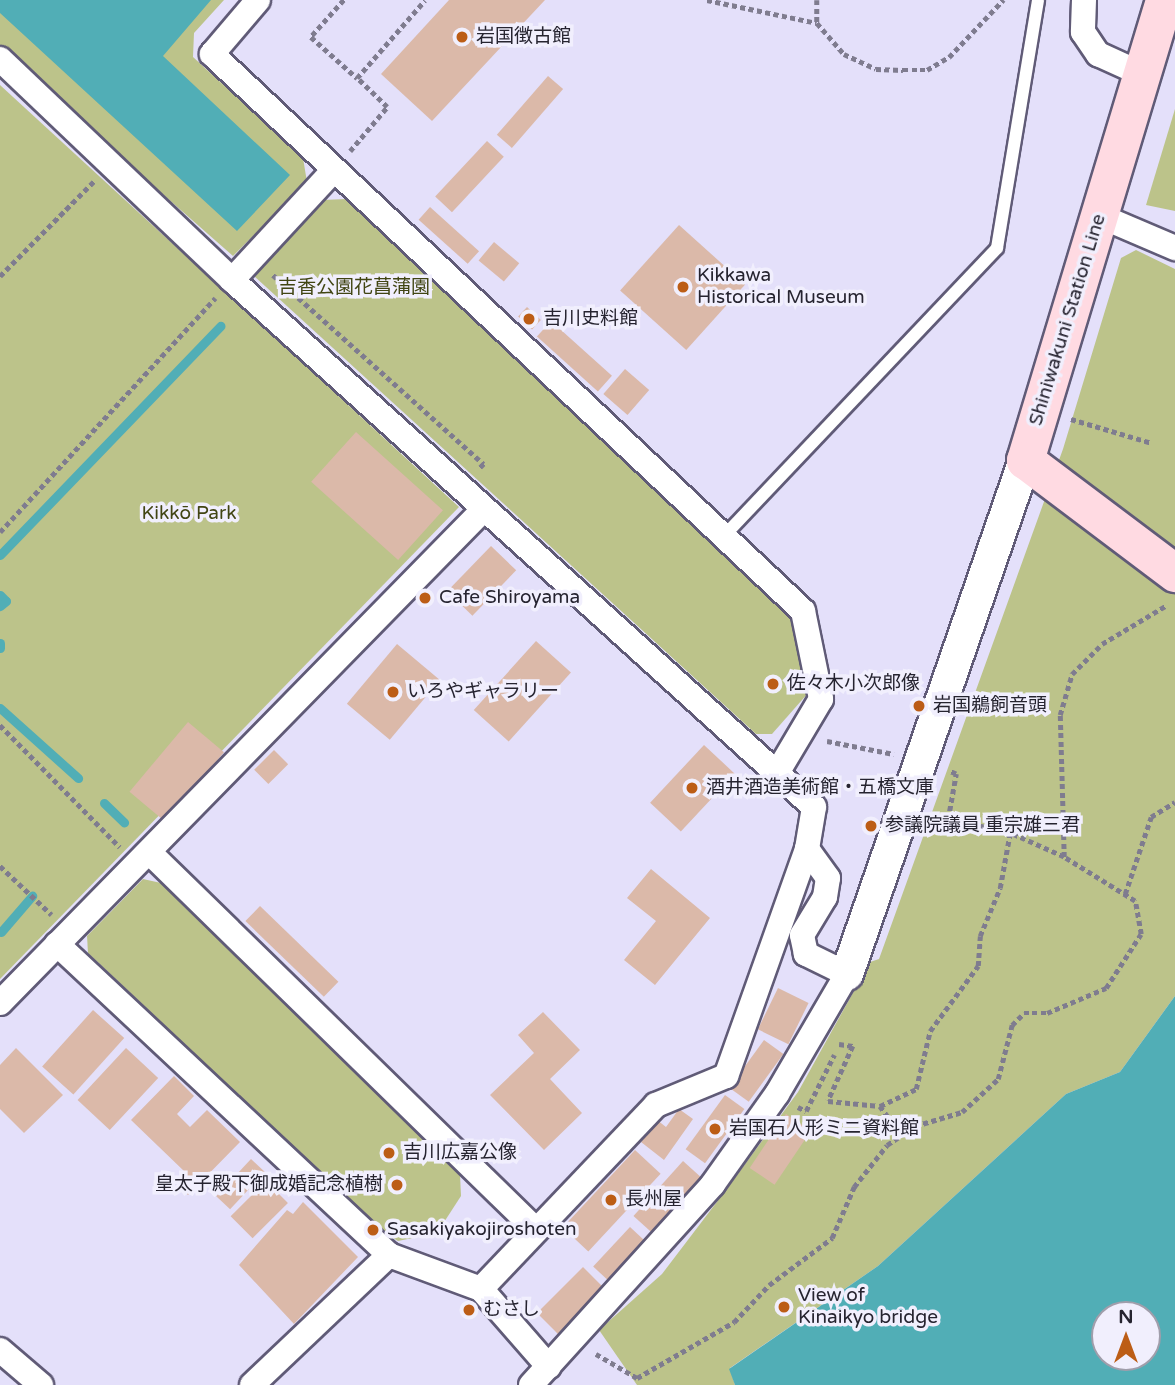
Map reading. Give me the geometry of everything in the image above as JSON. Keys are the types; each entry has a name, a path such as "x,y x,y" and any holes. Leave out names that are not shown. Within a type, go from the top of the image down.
{"main road":[{"name":"Shiniwakuni Station Line","path":"1025,460 1144,75 1164,0"},
{"path":"1025,460 1165,565"}],"street":[{"path":"258,0 212,54 332,172 803,611 821,699 777,773"},
{"path":"1084,0 1083,32 1098,54 1144,75"},
{"path":"0,59 232,279 483,510 814,807 807,849 726,1076 656,1105 535,1229 481,1289"},
{"path":"232,279 332,172"},
{"path":"1100,216 1175,248"},
{"path":"531,1385 713,1184 777,1094 847,974 924,760 1025,460"},
{"path":"0,1003 483,510"},
{"path":"807,849 828,878 825,897 802,935 806,954 847,974"},
{"path":"143,858 535,1229"},
{"path":"64,938 389,1255 481,1289 549,1367"},
{"path":"252,1385 389,1255"},
{"path":"0,1350 41,1385"}],"lane":[{"path":"723,537 997,248 1038,0"}],"path":[{"path":"332,172 387,107 311,37 344,0"},
{"path":"357,78 425,0"},
{"path":"707,0 817,23 844,54 876,69 927,70 964,45 1003,0"},
{"path":"817,0 817,23"},
{"path":"0,276 112,163"},
{"path":"273,275 484,464"},
{"path":"0,532 232,279"},
{"path":"1040,411 1152,443"},
{"path":"1065,857 1060,715 1072,674 1140,616 1175,603"},
{"path":"0,725 143,858"},
{"path":"804,727 827,741 924,760"},
{"path":"1125,894 1151,817 1175,802"},
{"path":"613,1362 637,1378 734,1322 769,1285 832,1238 854,1187 901,1134 962,1112 998,1079 1012,1025 1024,1013 1047,1013 1107,988 1141,934 1141,911 1125,894 1065,857 1010,833 948,819"},
{"path":"777,1094 806,1111 841,1041 853,1045 828,1101 880,1106 916,1089 930,1031 978,966 980,936 1000,888 1010,833"},
{"path":"0,866 64,938"},
{"path":"880,1106 901,1134"}],"green space":[{"path":"0,0 224,0 194,33 193,57 303,158 307,182 233,256 0,51"},
{"name":"Kikkō Park","path":"0,85 459,507 0,979"},
{"path":"1175,109 1175,211 1146,205"},
{"name":"吉香公園花菖蒲園","path":"347,199 796,623 809,692 772,734 756,734 253,275 322,200"},
{"path":"1136,250 1175,269 1175,996 1120,1072 1066,1094 878,1266 730,1368 735,1385 637,1385 599,1330 662,1274 729,1186 798,1092 870,962 879,959 1063,449 1121,258"},
{"path":"143,879 161,883 449,1160 460,1174 461,1196 437,1233 398,1241 385,1233 88,953 87,936"}],"shaded area":[{"path":"0,0 211,0 163,56 290,175 237,231 0,13"},
{"path":"1175,996 1175,1385 735,1385 729,1369 878,1266 1066,1094 1120,1072"}],"building":[{"name":"岩国徴古館","path":"449,0 545,0 432,121 381,74"},
{"path":"548,76 563,89 512,148 497,135"},
{"path":"487,141 504,157 452,212 435,197"},
{"path":"430,207 479,251 468,264 419,220"},
{"name":"Kikkawa Historical Museum","path":"679,225 745,285 686,350 620,290"},
{"path":"494,242 519,263 504,282 479,260"},
{"name":"吉川史料館","path":"527,307 541,320 532,329 518,317"},
{"path":"551,321 612,376 598,391 537,337"},
{"path":"625,369 649,390 628,415 603,394"},
{"path":"356,432 443,510 398,560 311,482"},
{"path":"491,546 516,570 472,616 447,591"},
{"path":"536,641 571,672 509,742 474,710"},
{"name":"いろやギャラリー","path":"397,644 440,680 390,740 347,704"},
{"path":"188,722 224,752 166,822 130,792"},
{"name":"酒井酒造美術館・五橋文庫","path":"704,745 735,774 681,831 650,803"},
{"path":"274,750 288,764 268,784 254,770"},
{"path":"651,869 710,918 655,985 624,960 656,921 627,898"},
{"path":"260,906 338,982 324,997 245,921"},
{"path":"778,988 809,1003 788,1044 758,1029"},
{"path":"93,1010 124,1038 73,1095 42,1066"},
{"path":"543,1012 580,1050 550,1079 582,1113 544,1150 490,1095 534,1053 518,1035"},
{"path":"764,1040 783,1054 749,1102 729,1088"},
{"path":"16,1048 63,1095 24,1133 0,1109 0,1065"},
{"path":"126,1048 158,1078 110,1130 78,1100"},
{"path":"174,1076 194,1096 177,1114 190,1127 207,1110 240,1142 188,1195 175,1182 185,1172 131,1120"},
{"name":"岩国石人形ミニ資料館","path":"725,1095 744,1109 705,1163 686,1149"},
{"path":"679,1109 693,1119 664,1160 641,1142 657,1120 666,1127"},
{"path":"786,1114 811,1131 775,1185 750,1168"},
{"name":"長州屋","path":"635,1150 661,1174 588,1251 563,1228"},
{"path":"251,1159 265,1172 230,1209 216,1196"},
{"path":"683,1161 702,1178 652,1233 633,1216"},
{"path":"266,1181 288,1203 253,1238 231,1216"},
{"path":"303,1202 358,1257 294,1324 239,1265 287,1210 293,1214"},
{"path":"630,1227 648,1244 611,1284 593,1266"},
{"path":"583,1267 605,1289 559,1335 537,1313"}],"waterway":[{"path":"0,555 220,326"},
{"path":"0,595 6,601 0,606"},
{"path":"0,643 0,648"},
{"path":"0,708 78,778"},
{"path":"104,803 124,822"},
{"path":"1,932 32,896"}],"place":[{"name":"岩国徴古館","path":"462,37"},
{"name":"Kikkawa Historical Museum","path":"683,287"},
{"name":"吉川史料館","path":"529,319"},
{"name":"Cafe Shiroyama","path":"425,598"},
{"name":"佐々木小次郎像","path":"773,684"},
{"name":"いろやギャラリー","path":"393,692"},
{"name":"岩国鵜飼音頭","path":"919,706"},
{"name":"酒井酒造美術館・五橋文庫","path":"692,788"},
{"name":"参議院議員 重宗雄三君","path":"871,826"},
{"name":"岩国石人形ミニ資料館","path":"715,1129"},
{"name":"吉川広嘉公像","path":"389,1153"},
{"name":"皇太子殿下御成婚記念植樹","path":"397,1185"},
{"name":"長州屋","path":"611,1200"},
{"name":"Sasakiyakojiroshoten","path":"373,1230"},
{"name":"View of Kinaikyo bridge","path":"784,1307"},
{"name":"むさし","path":"469,1310"}]}
